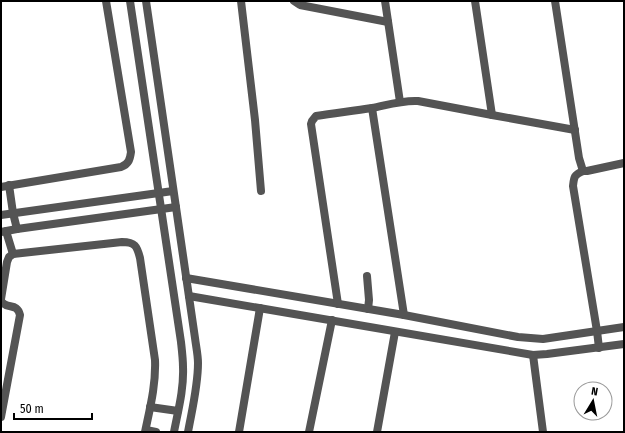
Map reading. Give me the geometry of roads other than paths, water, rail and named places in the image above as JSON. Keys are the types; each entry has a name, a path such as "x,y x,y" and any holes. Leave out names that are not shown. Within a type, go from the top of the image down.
{"street":[{"path":"17,229 5,186 121,167 129,160 131,152 106,1"},
{"path":"130,1 181,342 183,368 182,383 174,432"},
{"path":"146,1 198,363 194,401 188,432"},
{"path":"241,1 255,120 261,191"},
{"path":"294,1 300,5 388,22"},
{"path":"385,1 400,102"},
{"path":"475,1 492,115"},
{"path":"555,1 579,158 583,171"},
{"path":"338,304 311,124 316,116 372,108 410,100 575,130"},
{"path":"372,108 404,315"},
{"path":"599,348 573,186 574,177 577,173 583,171 624,163"},
{"path":"1,215 173,190"},
{"path":"13,254 4,231 176,207"},
{"path":"1,417 20,315 19,310 16,307 5,305 1,300 9,257 13,254 130,242 135,246 140,258 155,360 156,372 146,431 156,432"},
{"path":"367,276 369,300 368,309"},
{"path":"186,278 404,315 518,337 543,338 624,327"},
{"path":"189,296 533,355 624,344"},
{"path":"239,432 260,308"},
{"path":"309,432 332,320"},
{"path":"377,432 395,332"},
{"path":"533,355 543,432"},
{"path":"150,407 178,411"}]}
